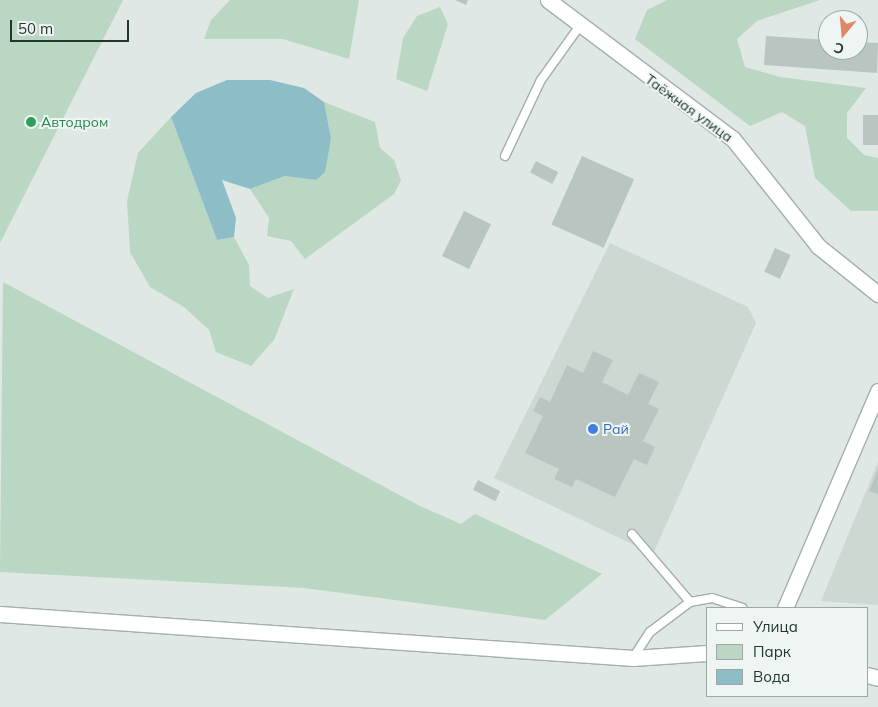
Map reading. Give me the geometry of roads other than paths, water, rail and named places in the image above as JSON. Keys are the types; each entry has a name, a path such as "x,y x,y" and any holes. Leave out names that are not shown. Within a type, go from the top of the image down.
{"street":[{"name":"Таёжная улица","path":"548,0 579,26 733,139 818,246 878,294"},
{"path":"785,607 878,391"},
{"path":"0,614 634,658 706,653"}],"lane":[{"path":"505,156 541,80 579,26"},
{"path":"632,534 690,602"},
{"path":"634,658 650,632 690,602 712,598 739,607"}],"water":[{"path":"227,80 270,80 304,88 324,102 331,138 325,172 316,180 285,176 250,189 222,180 236,218 234,237 217,240 171,117 196,93"}],"place":[{"name":"Автодром","path":"31,122"},
{"name":"Рай","path":"593,429"}]}
